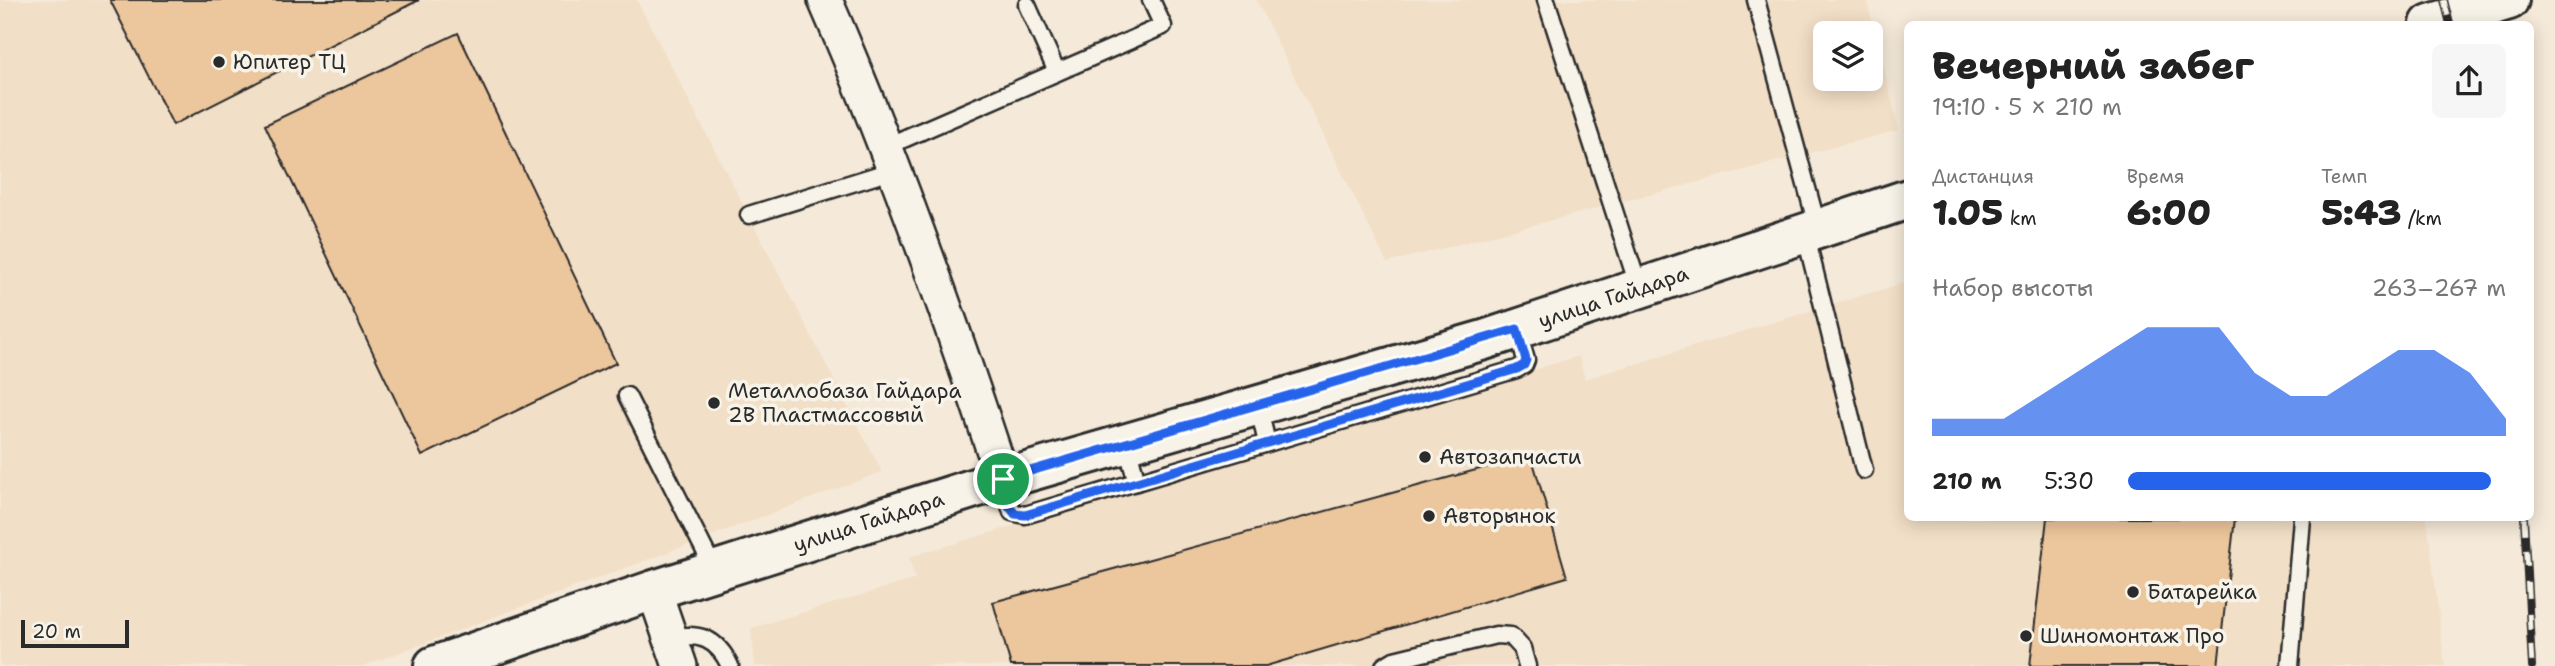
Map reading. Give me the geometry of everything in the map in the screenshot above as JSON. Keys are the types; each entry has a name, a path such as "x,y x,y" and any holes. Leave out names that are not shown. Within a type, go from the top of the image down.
{"main road":[{"path":"2440,21 2510,0"},
{"name":"улица Гайдара","path":"434,666 654,590 1003,479 1126,443 1258,405 1397,385 1517,329 1904,200"}],"street":[{"path":"825,0 890,159 968,372 1003,479"},
{"path":"654,590 675,652"}],"lane":[{"path":"749,215 890,159 1057,72 1163,26 1151,0"},
{"path":"1546,0 1639,288"},
{"path":"1756,0 1812,231 1864,470"},
{"path":"1030,2 1057,72"},
{"path":"1003,479 1009,506 1020,516 1267,443 1397,385"},
{"path":"627,396 715,571"},
{"path":"1258,405 1267,443"},
{"path":"1126,443 1137,482"},
{"path":"2290,666 2302,521"},
{"path":"675,652 688,634 707,638 725,656 730,666"},
{"path":"1384,666 1394,660 1496,635 1511,636 1522,648 1527,666"}],"shaded area":[{"path":"0,0 637,0 882,472 364,666 0,666"},
{"path":"1256,0 1867,0 1872,21 1813,21 1813,91 1883,91 1883,65 1899,130 1387,263"},
{"path":"1904,283 1904,521 2427,521 2445,666 755,666 751,628 915,579 909,557 1579,356 1585,379"}],"building":[{"name":"Юпитер ТЦ","path":"110,0 419,0 173,125"},
{"path":"458,33 616,363 422,456 265,125"},
{"name":"Авторынок","path":"1531,455 1567,577 1266,666 1011,666 993,602"},
{"name":"Батарейка","path":"2047,521 2235,521 2218,666 2030,666"}],"railway":[{"path":"2444,0 2449,21"},
{"path":"2524,521 2532,666"}],"place":[{"name":"Юпитер ТЦ","path":"219,62"},
{"name":"Металлобаза Гайдара 2В Пластмассовый","path":"714,403"},
{"name":"Автозапчасти","path":"1425,457"},
{"name":"Авторынок","path":"1429,516"},
{"name":"Батарейка","path":"2133,592"},
{"name":"Шиномонтаж Про","path":"2026,636"}],"route":[{"path":"1517,329 1525,355 1524,365 1517,369 1025,515 1012,512 1003,479 1517,329"}]}
